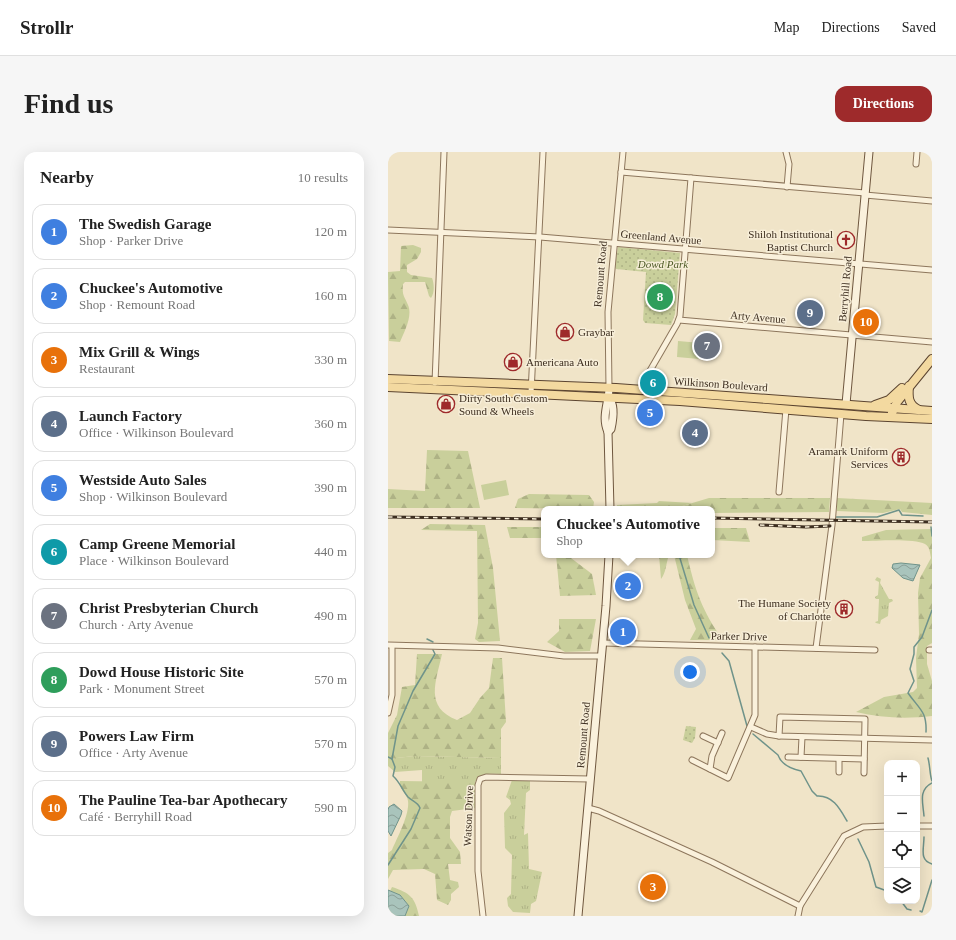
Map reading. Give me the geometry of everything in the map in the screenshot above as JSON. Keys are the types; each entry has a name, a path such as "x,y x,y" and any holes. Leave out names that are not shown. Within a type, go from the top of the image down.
{"main road":[{"name":"Berryhill Road","path":"846,404 869,152"},
{"path":"891,418 893,408 932,360"},
{"name":"Wilkinson Boulevard","path":"388,379 435,385"},
{"name":"Wilkinson Boulevard","path":"388,387 435,385 531,389 642,389 929,411"},
{"path":"865,406 886,402 906,385 911,385"},
{"path":"911,385 910,403 917,409 929,411"},
{"name":"Remount Road","path":"609,388 609,398 606,405 606,424 608,432 610,506"},
{"name":"Wilkinson Boulevard","path":"531,389 609,398 680,401 891,418 932,419"},
{"name":"Remount Road","path":"578,916 603,643 609,558"}],"street":[{"path":"435,385 444,152"},
{"path":"531,389 540,237 543,152"},
{"name":"Remount Road","path":"609,388 608,312 623,152"},
{"path":"786,152 789,164 787,187"},
{"path":"916,164 917,152"},
{"path":"621,172 932,201"},
{"path":"642,389 644,382 679,320 691,178"},
{"name":"Greenland Avenue","path":"388,230 614,242 932,270"},
{"name":"Arty Avenue","path":"679,320 932,342"},
{"path":"779,492 786,409"},
{"path":"816,648 832,526 841,414"},
{"name":"Parker Drive","path":"603,643 875,650"},
{"path":"388,713 392,695 390,645 498,648 564,656 601,656"},
{"path":"692,760 728,778 751,727 755,711 755,646"},
{"path":"779,736 780,716 865,719 864,773"},
{"path":"751,727 767,734 779,736 932,740"},
{"path":"710,769 712,756 722,733"},
{"path":"703,736 718,743"},
{"path":"802,737 802,757"},
{"path":"788,757 864,759"},
{"path":"839,758 839,772"},
{"name":"Watson Drive","path":"483,916 477,860 478,785 480,779 486,777 590,779"},
{"path":"588,808 599,810 707,860 800,906"},
{"path":"798,916 800,906 844,836 863,827 884,826"},
{"path":"920,826 932,826"}],"green space":[{"path":"413,245 421,248 421,252 417,259 407,265 407,272 411,275 432,278 434,290 431,298 425,282 405,282 403,284 403,293 409,309 409,319 400,342 389,341 388,272 400,271 401,246"},
{"name":"Dowd Park","path":"618,247 680,253 675,314 671,325 645,323 643,320 646,272 616,269"},
{"path":"678,341 701,343 699,359 677,357"},
{"path":"427,450 468,451 480,508 388,508 388,489 425,491"},
{"path":"506,480 509,495 484,500 481,485"},
{"path":"529,494 589,495 594,502 593,506 541,506 541,508 515,508 518,499"},
{"path":"709,498 830,498 829,512 715,513 715,506 682,506"},
{"path":"837,498 932,503 932,515 902,512 900,509 883,513 837,511"},
{"path":"659,501 692,503 682,506 617,506 617,505 657,503"},
{"path":"430,524 485,525 493,568 500,641 479,642 475,639 478,623 477,531 421,530"},
{"path":"507,527 541,527 541,538 510,538"},
{"path":"715,528 746,528 750,542 715,540"},
{"path":"932,529 932,643 927,646 927,664 932,681 932,716 875,716 856,712 884,697 913,692 917,688 916,658 919,634 918,593 920,578 931,558 928,547 920,542 904,540 862,541 862,537 886,530"},
{"path":"556,558 571,558 592,574 596,595 560,596"},
{"path":"659,558 668,558 663,577 661,579"},
{"path":"675,558 688,558 693,579 704,610 723,640 690,640 696,629 685,600"},
{"path":"877,577 881,579 880,583 889,599 892,599 893,601 889,603 888,616 881,620 880,624 875,622 878,621 879,599 876,599 875,597 878,595 879,582 875,580"},
{"path":"559,619 596,619 590,651 565,652 547,642 559,631"},
{"path":"417,654 442,654 435,684 436,701 447,715 457,720 470,713 489,688 493,658 502,658 506,722 501,729 501,758 414,756 388,759 388,733 397,715 402,687 415,685"},
{"path":"686,726 696,727 695,738 692,743 683,740"},
{"path":"414,756 501,758 501,774 483,775 475,782 422,782 422,770 395,772 388,766 388,759"},
{"path":"512,780 530,780 530,790 526,793 524,835 528,833 529,869 542,872 536,901 531,904 530,913 513,912 508,906 507,898 511,894 512,855 505,848 504,813 511,804 510,800 506,797"},
{"path":"400,781 475,782 475,808 452,811 450,817 450,838 460,852 461,864 448,864 450,880 458,882 459,887 451,894 451,900 448,905 437,900 435,874 424,869 393,870 388,879 388,853 392,850 400,833 408,806 408,801 401,787"},
{"path":"392,887 403,891 411,897 416,904 419,916 405,916 409,906 400,895 390,891"}],"water":[{"path":"901,563 920,565 913,581 903,578 892,568 893,564"},
{"path":"394,804 402,811 391,836 388,831 388,810 389,807"},
{"path":"388,890 400,895 409,906 405,916 388,916"}],"waterway":[{"path":"835,517 877,517 899,510 902,515 923,516"},
{"path":"931,527 932,536"},
{"path":"680,558 694,605 709,638"},
{"path":"926,732 924,715 908,693 914,681 910,669 914,654 914,647 922,637 932,610"},
{"path":"427,639 433,642"},
{"path":"388,865 411,829 420,808 408,797 393,776 395,767 392,759 398,726 413,691 435,654 433,650"},
{"path":"722,653 729,661 747,726"},
{"path":"753,734 778,755 784,763 801,771 812,791 817,796 823,796 832,800 847,821"},
{"path":"388,757 392,759"},
{"path":"928,758 932,781"},
{"path":"924,816 922,797 925,789 932,783"},
{"path":"924,837 923,854 925,860 932,864"},
{"path":"858,839 869,862 876,887 884,890"},
{"path":"920,911 922,912 932,880"},
{"path":"903,904 907,909 911,910"}],"railway":[{"path":"388,517 541,519"},
{"path":"715,518 932,522"},
{"path":"760,525 806,527 830,526"}],"place":[{"name":"Shiloh Institutional Baptist Church","path":"846,240"},
{"name":"Dowd House Historic Site","path":"660,297"},
{"name":"Powers Law Firm","path":"810,313"},
{"name":"The Pauline Tea-bar Apothecary","path":"866,322"},
{"name":"Graybar","path":"565,332"},
{"name":"Christ Presbyterian Church","path":"707,346"},
{"name":"Americana Auto","path":"513,362"},
{"name":"Camp Greene Memorial","path":"653,383"},
{"name":"Dirty South Custom Sound & Wheels","path":"446,404"},
{"name":"Westside Auto Sales","path":"650,413"},
{"name":"Launch Factory","path":"695,433"},
{"name":"Aramark Uniform Services","path":"901,457"},
{"name":"Chuckee's Automotive","path":"628,586"},
{"name":"The Humane Society of Charlotte","path":"844,609"},
{"name":"The Swedish Garage","path":"623,632"},
{"name":"Mix Grill & Wings","path":"653,887"}]}
